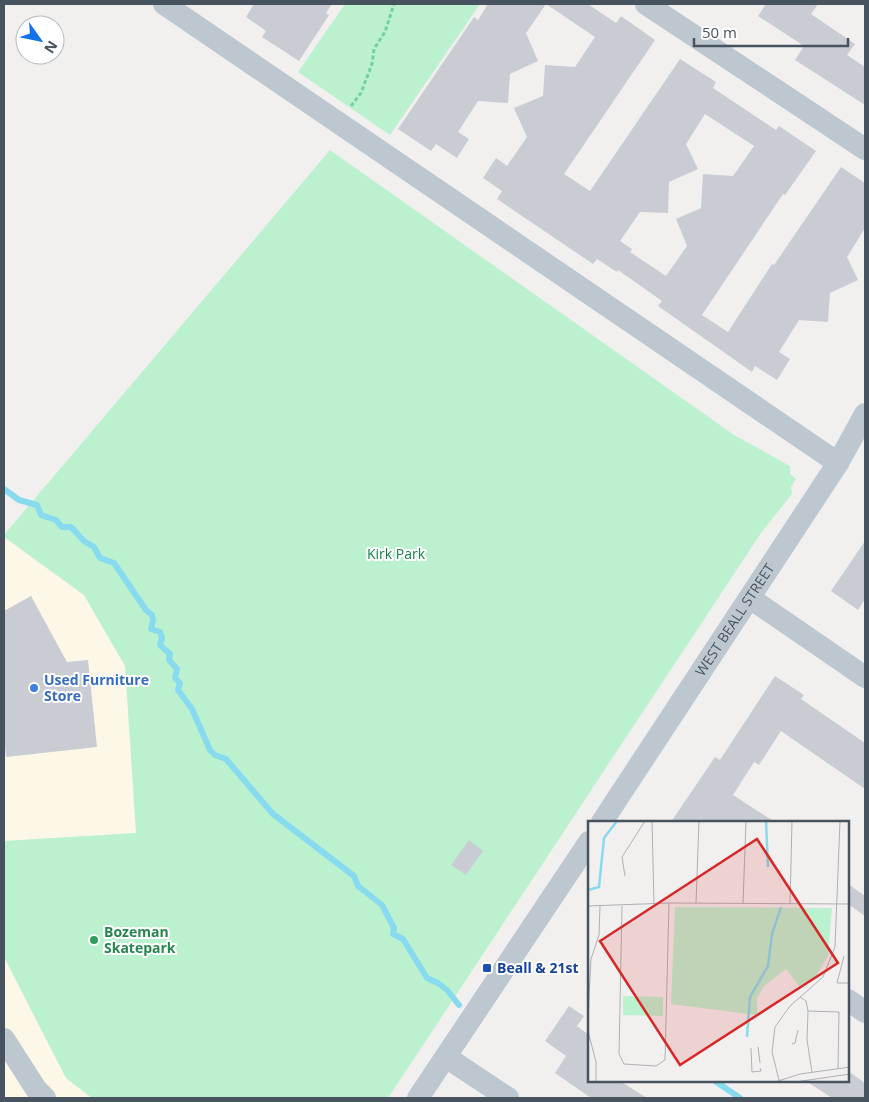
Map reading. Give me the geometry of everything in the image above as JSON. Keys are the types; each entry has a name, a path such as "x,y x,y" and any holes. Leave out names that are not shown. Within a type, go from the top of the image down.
{"street":[{"path":"164,4 838,463"},
{"path":"646,4 865,149"},
{"name":"WEST BEALL STREET","path":"603,821 838,463 865,414"},
{"path":"750,598 865,677"},
{"path":"418,1098 588,844"},
{"path":"849,1001 865,1012"},
{"path":"4,1039 36,1088 45,1098"},
{"path":"446,1057 508,1098"}],"path":[{"path":"339,123 361,93 372,64 374,49 385,32 394,4"}],"shaded area":[{"path":"4,537 84,595 125,666 137,833 4,841"},
{"path":"4,957 66,1078 92,1098 4,1098"}],"green space":[{"path":"345,4 480,4 390,135 298,72"},
{"name":"Kirk Park","path":"330,150 734,435 790,466 790,474 796,479 791,487 792,494 761,533 388,1098 92,1098 66,1078 4,957 4,841 136,833 125,666 84,595 4,537 4,535"}],"building":[{"path":"254,4 332,4 326,13 329,15 299,61 262,37 266,31 246,17"},
{"path":"488,4 546,4 526,33 538,61 510,74 508,103 478,101 458,132 469,139 457,158 436,144 431,151 398,129 474,17 478,20"},
{"path":"546,4 588,4 616,23 621,16 655,40 564,174 590,191 680,59 716,82 713,88 776,130 779,126 816,151 785,195 783,194 702,315 728,332 772,264 774,265 841,167 865,183 865,228 847,257 858,280 830,293 828,322 799,320 779,352 790,359 777,380 755,366 752,372 658,306 662,301 618,270 617,272 597,259 593,264 497,199 502,191 483,178 496,158 507,166 527,137 514,108 543,96 545,65 575,67 595,37","holes":["705,114 754,146 733,176 703,174 701,208 676,219 687,246 666,276 630,252 632,249 620,241 640,212 668,213 669,182 698,169 686,144"]},
{"path":"766,4 818,4 811,14 855,44 847,55 865,67 865,105 795,60 804,46 758,16"},
{"path":"865,541 865,599 858,610 831,591"},
{"path":"31,596 67,662 88,660 97,747 6,757 4,737 4,611"},
{"path":"775,676 804,695 801,699 865,743 865,789 781,731 759,765 754,762 733,795 773,821 672,821 715,757 720,760"},
{"path":"469,840 483,851 466,875 451,865"},
{"path":"849,885 865,896 865,916 849,905"},
{"path":"569,1006 584,1016 577,1026 588,1034 588,1082 622,1082 647,1098 591,1098 555,1073 566,1056 545,1041"},
{"path":"849,1072 865,1083 865,1098 832,1098 808,1082 849,1082"}],"waterway":[{"path":"4,489 19,500 37,505 41,515 56,520 62,527 71,527 84,541 94,547 100,558 114,563 146,610 152,615 151,629 160,632 162,638 160,645 170,654 169,660 177,669 175,678 180,683 178,690 192,709 210,750 215,755 226,759 273,814 354,876 358,886 382,905 394,928 393,934 403,939 427,978 447,990 459,1005"},
{"path":"716,1082 740,1098"}],"place":[{"name":"Used Furniture Store","path":"34,688"},
{"name":"Bozeman Skatepark","path":"94,940"},
{"name":"Beall & 21st","path":"487,968"}]}
